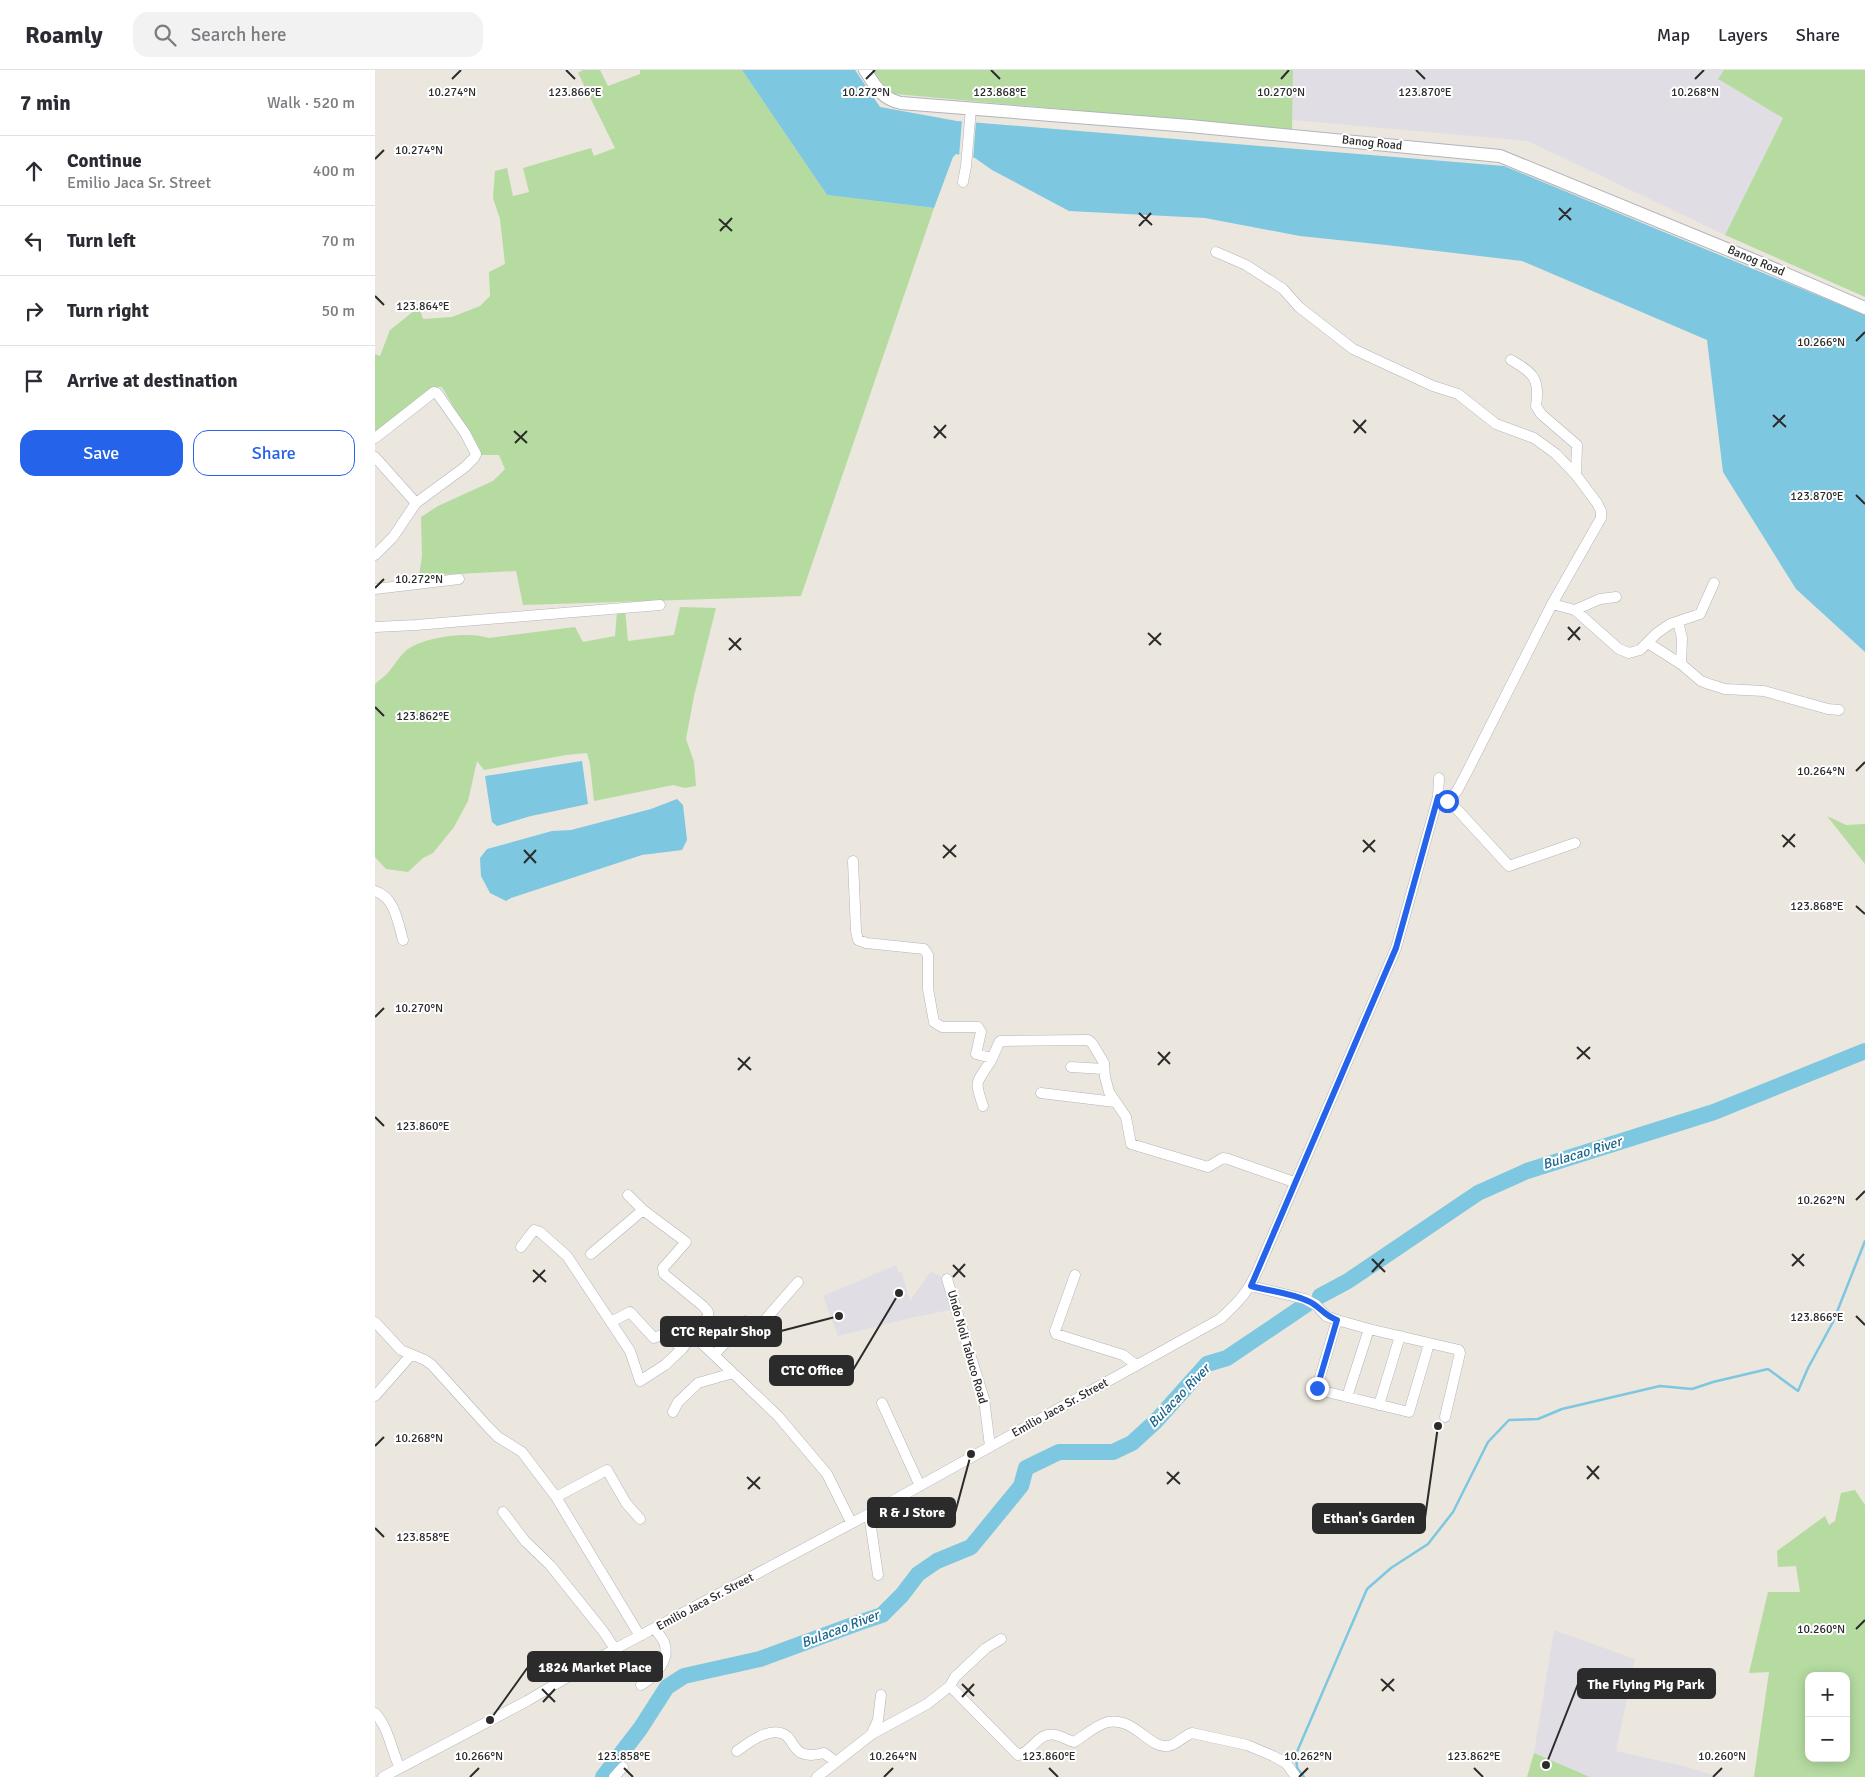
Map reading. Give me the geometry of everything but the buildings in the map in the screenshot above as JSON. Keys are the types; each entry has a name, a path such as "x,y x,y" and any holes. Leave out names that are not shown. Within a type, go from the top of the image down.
{"street":[{"name":"Banog Road","path":"865,70 881,94 894,102 970,114 1210,128 1499,156 1865,308"},
{"path":"963,182 970,114"},
{"path":"1216,252 1245,266 1283,289 1299,307 1353,349 1433,386 1458,394 1495,424 1534,438 1555,454 1576,475 1601,511 1601,518 1552,604 1457,791 1442,799"},
{"path":"1511,360 1524,367 1537,381 1538,394 1536,406 1541,414 1577,445 1576,475"},
{"path":"375,438 434,392 442,398 476,454 474,458 416,503 393,537 375,555"},
{"path":"375,457 416,503"},
{"path":"375,589 459,579"},
{"path":"1552,604 1575,610 1619,649 1629,653 1640,650 1657,633 1670,624 1700,614 1714,583"},
{"path":"1575,610 1600,599 1616,597"},
{"path":"375,627 417,626 660,605"},
{"path":"1678,622 1683,638 1681,664"},
{"path":"1648,643 1681,664 1701,681 1725,689 1764,691 1828,709 1839,710"},
{"name":"Emilio Jaca Sr. Street","path":"383,1777 527,1701 615,1649 869,1514 1219,1320 1239,1301 1251,1286 1396,948 1442,799 1439,778"},
{"path":"1442,799 1453,805 1509,866 1575,843"},
{"path":"853,860 858,940 866,943 917,948 926,952 928,989 934,1022 942,1027 977,1027 981,1032 976,1054 992,1058"},
{"path":"375,891 386,896 392,905 403,940"},
{"path":"983,1106 977,1085 978,1079 992,1058 1000,1041 1083,1039 1093,1043 1104,1063 1109,1092 1126,1117 1131,1144 1208,1167 1223,1158 1228,1158 1294,1182"},
{"path":"1071,1067 1104,1070"},
{"path":"1041,1094 1115,1102"},
{"path":"521,1247 534,1230 540,1232 567,1256 630,1351 641,1381 665,1365 682,1349 708,1316 708,1312 664,1274 663,1268 687,1242 643,1210 628,1195"},
{"path":"591,1254 643,1210"},
{"path":"1075,1275 1055,1331 1056,1334 1123,1355 1136,1365"},
{"name":"Undo Noli Tabuco Road","path":"947,1278 984,1399 990,1446"},
{"path":"715,1354 745,1321 752,1323 758,1328 799,1282"},
{"path":"1251,1286 1305,1299 1316,1305 1327,1316 1369,1330 1429,1344 1457,1348 1460,1353 1445,1417"},
{"path":"611,1322 630,1312 654,1338 666,1333 682,1349"},
{"path":"1337,1320 1317,1388 1379,1406 1409,1412 1429,1344"},
{"path":"375,1322 401,1350 432,1365 498,1437 522,1452 556,1497 640,1636"},
{"path":"1347,1397 1369,1330"},
{"path":"693,1335 778,1416 827,1474 851,1522"},
{"path":"1379,1406 1400,1336"},
{"path":"375,1396 411,1355"},
{"path":"673,1412 678,1402 698,1383 733,1373"},
{"path":"882,1403 920,1486"},
{"path":"556,1497 607,1470 626,1503 640,1519"},
{"path":"503,1512 525,1541 550,1565 603,1631 615,1649"},
{"path":"869,1514 878,1575"},
{"path":"641,1685 658,1670 665,1659 664,1642 655,1629"},
{"path":"817,1777 872,1734 927,1704 950,1686 955,1677 986,1648 1001,1639"},
{"path":"950,1686 1018,1755 1023,1755 1046,1735 1055,1735 1074,1742 1106,1722 1115,1722 1130,1725 1156,1745 1166,1747 1192,1733 1247,1745 1282,1760 1297,1777"},
{"path":"872,1734 878,1720 881,1695"},
{"path":"375,1713 382,1720 392,1746 393,1756 400,1768"},
{"path":"737,1751 763,1735 774,1732 781,1733 789,1738 794,1748 799,1752 815,1755 823,1753 836,1762"},
{"path":"614,1777 623,1767"}],"shaded area":[{"path":"1293,70 1724,70 1719,80 1783,117 1725,235 1528,141 1292,120"},
{"path":"896,1265 898,1272 902,1273 910,1301 931,1271 944,1279 954,1309 838,1336 823,1296"},
{"path":"1554,1630 1635,1659 1616,1751 1683,1766 1720,1777 1590,1777 1534,1753"}],"green space":[{"path":"583,70 600,70 608,86 640,74 640,70 742,70 827,195 934,208 801,596 523,605 516,571 419,576 422,556 421,517 438,506 493,481 505,469 499,455 481,455 442,387 437,387 375,436 375,354 380,356 390,330 419,307 423,319 452,317 480,306 490,296 489,272 505,264 500,219 493,198 495,171 507,168 513,196 529,192 523,168 591,148 594,156 615,148 578,73"},
{"path":"872,70 1293,70 1292,130 895,94 887,89"},
{"path":"1724,70 1865,70 1865,297 1725,235 1783,118 1718,79"},
{"path":"680,607 716,608 694,696 686,739 694,762 696,786 685,788 673,785 594,801 587,753 484,770 477,761 468,801 454,827 433,853 423,858 408,872 386,869 375,857 375,684 387,674 408,649 425,641 447,636 470,635 489,638 575,627 583,642 615,636 617,612 625,610 628,641 674,635"},
{"path":"1827,816 1846,825 1865,824 1865,864"},
{"path":"1855,1490 1865,1505 1865,1777 1754,1777 1769,1672 1749,1673 1768,1592 1800,1592 1796,1566 1778,1567 1777,1551 1825,1516 1829,1525 1835,1521 1841,1493"},
{"path":"1534,1753 1590,1777 1527,1777"}],"water":[{"path":"742,70 855,70 880,107 957,121 1504,166 1865,315 1865,652 1796,589 1723,472 1707,340 1522,261 1300,236 1205,218 1069,211 992,170 975,158 956,154 953,157 934,208 827,195"},
{"path":"582,761 588,804 531,816 497,826 492,822 485,776"},
{"path":"677,799 683,805 687,840 682,850 642,855 506,901 490,893 481,876 480,858 487,849 552,831 571,830 651,809"}],"pier":[{"path":"962,120 976,121 973,160 959,157"}],"waterway":[{"name":"Bulacao River","path":"1320,1296 1348,1281 1478,1193 1527,1171 1714,1112 1865,1051"},
{"path":"1304,1777 1297,1768 1296,1754 1367,1589 1391,1568 1428,1544 1453,1512 1488,1442 1509,1420 1538,1419 1562,1409 1660,1386 1692,1389 1768,1369 1798,1391 1833,1322 1865,1241"},
{"name":"Bulacao River","path":"603,1777 640,1729 667,1687 684,1676 760,1659 882,1615 902,1595 918,1574 937,1561 971,1547 1021,1486 1026,1468 1059,1452 1113,1452 1132,1443 1156,1421 1207,1364 1227,1358 1307,1304"}],"place":[{"name":"CTC Office","path":"899,1293"},
{"name":"CTC Repair Shop","path":"839,1316"},
{"name":"Ethan's Garden","path":"1438,1426"},
{"name":"R & J Store","path":"971,1454"},
{"name":"1824 Market Place","path":"490,1720"},
{"name":"The Flying Pig Park","path":"1546,1765"}],"route":[{"path":"1317,1388 1337,1320 1327,1316 1316,1305 1305,1299 1251,1286 1396,948 1438,797 1447,801"}]}
